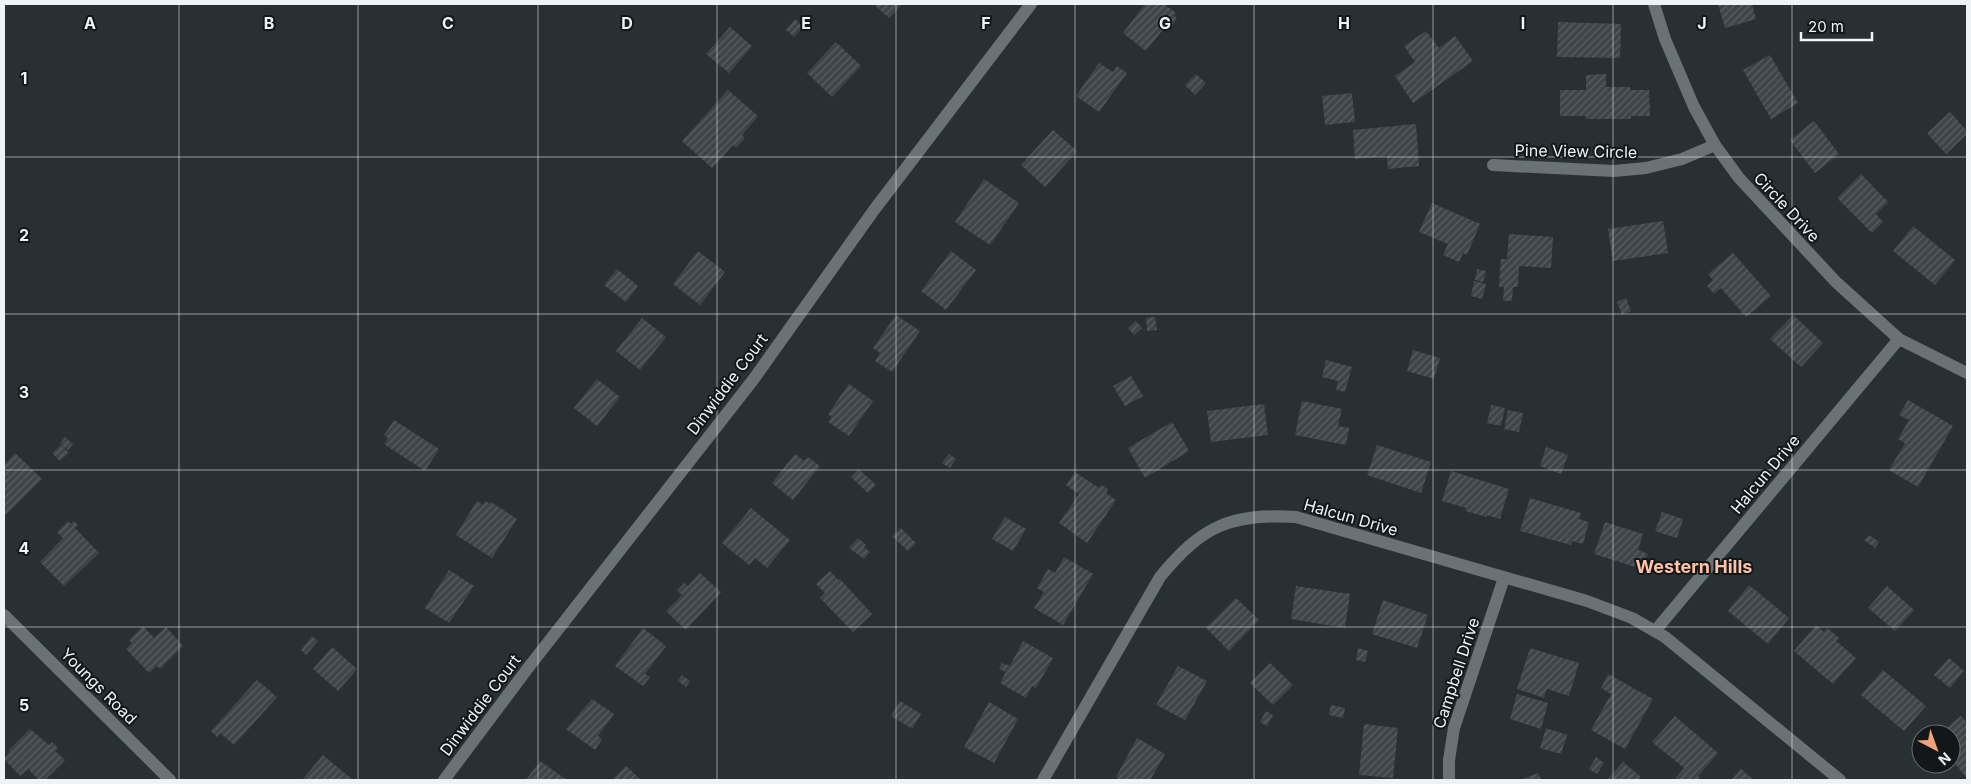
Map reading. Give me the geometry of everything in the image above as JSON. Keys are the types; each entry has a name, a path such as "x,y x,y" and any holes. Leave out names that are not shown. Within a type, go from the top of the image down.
{"street":[{"name":"Dinwiddie Court","path":"444,780 528,668 752,380 874,210 1031,4"},
{"name":"Circle Drive","path":"1654,4 1665,39 1694,107 1715,145 1757,200 1836,282 1899,339 1967,373"},
{"name":"Pine View Circle","path":"1493,165 1614,171 1646,168 1682,159 1715,145"},
{"name":"Halcun Drive","path":"1655,631 1899,339"},
{"name":"Halcun Drive","path":"1043,780 1160,577 1179,553 1202,534 1218,526 1247,518 1272,516 1296,517 1587,602 1632,618 1665,637 1840,780"},
{"name":"Campbell Drive","path":"1449,780 1448,760 1454,728 1504,578"},
{"name":"Youngs Road","path":"4,615 170,780"}],"building":[{"path":"873,4 902,4 889,18"},
{"path":"1145,4 1164,4 1176,13 1174,16 1177,18 1172,26 1168,23 1146,51 1123,33"},
{"path":"1718,4 1752,4 1756,19 1725,28"},
{"path":"795,19 803,27 794,37 786,30"},
{"path":"1558,22 1621,24 1620,58 1557,57"},
{"path":"730,27 752,46 729,73 706,54"},
{"path":"1426,31 1439,48 1455,36 1473,61 1413,103 1395,76 1415,62 1404,46"},
{"path":"836,42 861,66 832,97 807,73"},
{"path":"1770,55 1798,103 1771,119 1743,70"},
{"path":"1099,63 1113,72 1117,66 1127,73 1099,112 1076,96"},
{"path":"1196,74 1206,83 1195,95 1185,85"},
{"path":"1606,74 1606,87 1630,87 1630,90 1649,90 1650,116 1631,116 1631,119 1586,119 1586,116 1560,116 1560,90 1586,90 1586,75"},
{"path":"728,90 758,116 742,135 745,138 736,148 733,145 712,168 682,141"},
{"path":"1352,93 1355,122 1325,125 1322,96"},
{"path":"1950,112 1967,131 1967,134 1946,154 1927,133"},
{"path":"1814,121 1839,154 1815,173 1790,140"},
{"path":"1416,124 1419,166 1388,169 1387,156 1355,159 1353,130"},
{"path":"1053,130 1077,151 1045,187 1021,165"},
{"path":"1861,174 1888,202 1876,214 1883,222 1872,233 1837,198"},
{"path":"984,179 1019,203 990,245 955,222"},
{"path":"1432,203 1480,224 1467,255 1463,253 1459,262 1443,255 1448,244 1419,232"},
{"path":"1663,221 1668,253 1613,261 1608,229"},
{"path":"1913,226 1955,260 1935,285 1893,251"},
{"path":"1509,234 1553,237 1551,268 1519,266 1518,287 1513,287 1512,301 1503,301 1504,287 1499,287 1501,259 1507,259"},
{"path":"698,251 725,272 700,305 673,284"},
{"path":"951,251 976,270 946,310 921,291"},
{"path":"1733,253 1771,296 1746,317 1721,288 1714,294 1707,286 1713,280 1708,274"},
{"path":"617,269 638,286 626,302 604,285"},
{"path":"1477,269 1486,271 1483,282 1475,280"},
{"path":"1474,281 1486,284 1482,299 1471,296"},
{"path":"1626,298 1631,311 1622,315 1617,302"},
{"path":"896,315 920,331 892,372 875,361 880,353 873,348"},
{"path":"1793,315 1823,343 1801,367 1770,339"},
{"path":"1155,317 1157,330 1147,331 1146,318"},
{"path":"642,318 666,337 640,370 616,351"},
{"path":"1136,321 1142,328 1134,335 1128,328"},
{"path":"1413,350 1440,358 1434,379 1407,371"},
{"path":"1326,360 1352,367 1345,392 1336,390 1338,381 1322,377"},
{"path":"1131,376 1143,396 1125,406 1113,386"},
{"path":"597,379 620,397 597,426 574,408"},
{"path":"849,384 873,401 849,436 828,422 832,417 828,414"},
{"path":"1908,400 1953,426 1918,487 1889,470 1905,443 1898,439 1909,420 1899,415"},
{"path":"1302,401 1342,409 1338,426 1349,428 1346,445 1295,435"},
{"path":"1264,404 1268,435 1211,442 1207,411"},
{"path":"1491,405 1505,408 1501,426 1487,423"},
{"path":"1508,410 1523,413 1519,432 1504,429"},
{"path":"394,420 439,449 425,471 384,444 388,438 384,435"},
{"path":"1172,422 1189,451 1145,478 1128,448"},
{"path":"65,437 73,444 68,450 60,444"},
{"path":"61,445 69,453 60,461 52,453"},
{"path":"1377,445 1431,462 1421,493 1367,475"},
{"path":"1546,447 1568,455 1561,474 1540,466"},
{"path":"15,453 42,479 6,515 4,513 4,465"},
{"path":"795,454 804,461 808,457 820,466 793,500 772,483"},
{"path":"949,454 956,459 950,468 942,463"},
{"path":"859,469 876,485 868,493 851,477"},
{"path":"1451,471 1509,489 1500,519 1465,511 1466,508 1442,501"},
{"path":"1075,472 1099,488 1101,485 1108,489 1106,493 1116,500 1087,543 1059,523 1079,494 1066,485"},
{"path":"1530,498 1581,513 1579,519 1589,522 1583,544 1572,541 1571,545 1520,531"},
{"path":"477,501 483,505 485,501 490,504 491,502 517,519 492,558 456,535"},
{"path":"751,508 790,540 767,568 755,558 749,565 722,543"},
{"path":"1662,512 1683,519 1677,538 1655,531"},
{"path":"1005,517 1026,529 1013,551 992,539"},
{"path":"68,521 71,524 74,521 78,525 75,528 99,553 64,586 40,562 63,538 57,532"},
{"path":"1605,522 1643,534 1638,550 1648,554 1642,569 1594,554"},
{"path":"901,528 916,543 908,551 892,536"},
{"path":"1869,535 1879,542 1875,548 1864,540"},
{"path":"858,538 866,545 864,547 870,552 864,559 849,548"},
{"path":"1064,557 1093,574 1063,625 1034,608 1044,592 1037,588 1048,569 1055,573"},
{"path":"449,570 474,586 449,623 425,608"},
{"path":"830,571 838,580 840,579 872,614 853,632 820,598 825,593 816,584"},
{"path":"700,573 721,592 686,630 666,611 682,595 677,591 684,583 688,586"},
{"path":"1749,585 1789,618 1768,644 1728,611"},
{"path":"1296,586 1350,594 1345,628 1291,619"},
{"path":"1887,586 1914,610 1895,631 1868,608"},
{"path":"1236,598 1259,620 1229,651 1206,628"},
{"path":"1383,600 1428,615 1417,648 1372,634"},
{"path":"1816,625 1824,632 1827,628 1839,638 1836,641 1856,658 1833,684 1794,651"},
{"path":"143,626 154,638 166,627 183,646 160,669 157,666 149,673 126,649 132,643 129,640"},
{"path":"643,628 666,646 645,674 650,677 643,686 615,666"},
{"path":"312,636 318,641 306,655 301,650"},
{"path":"1023,641 1053,658 1036,688 1032,686 1026,698 1000,683 1006,672 999,669 1002,663 1010,666"},
{"path":"332,647 357,669 338,691 313,669"},
{"path":"1358,648 1368,651 1365,662 1356,660"},
{"path":"1530,648 1579,663 1569,696 1547,689 1544,698 1517,689"},
{"path":"1949,658 1964,671 1950,688 1934,675"},
{"path":"1270,663 1293,685 1273,705 1250,683"},
{"path":"1178,666 1207,681 1185,720 1156,705"},
{"path":"1883,670 1926,706 1904,731 1861,695"},
{"path":"1608,674 1653,699 1625,749 1591,730 1611,694 1601,688"},
{"path":"682,675 690,681 686,687 678,681"},
{"path":"257,680 277,697 234,745 220,733 217,737 211,731"},
{"path":"1517,694 1548,703 1541,729 1510,719"},
{"path":"592,699 614,714 598,736 602,739 595,750 566,729"},
{"path":"900,701 921,714 912,729 891,716"},
{"path":"989,702 1018,719 994,763 964,747"},
{"path":"1331,705 1345,708 1343,718 1329,715"},
{"path":"1266,711 1273,715 1267,726 1260,722"},
{"path":"1675,716 1718,753 1698,776 1700,778 1698,780 1675,779 1684,768 1652,742"},
{"path":"1961,716 1967,723 1967,778 1961,771 1961,724 1951,724"},
{"path":"1364,724 1398,728 1393,778 1359,775"},
{"path":"1546,728 1567,735 1561,754 1540,748"},
{"path":"30,729 49,745 52,742 58,748 55,751 65,760 45,780 39,780 28,769 20,776 4,759 9,750"},
{"path":"1137,738 1165,754 1150,780 1117,780 1118,778 1116,777"},
{"path":"323,755 353,780 303,779"},
{"path":"1596,757 1604,763 1597,774 1589,769"},
{"path":"540,761 567,780 526,780"},
{"path":"1623,762 1641,777 1638,780 1607,780"},
{"path":"626,766 641,780 612,780"},
{"path":"1741,769 1754,780 1731,780"},
{"path":"1538,773 1541,780 1520,780"}],"district":[{"name":"Western Hills","path":"1694,566"}]}
